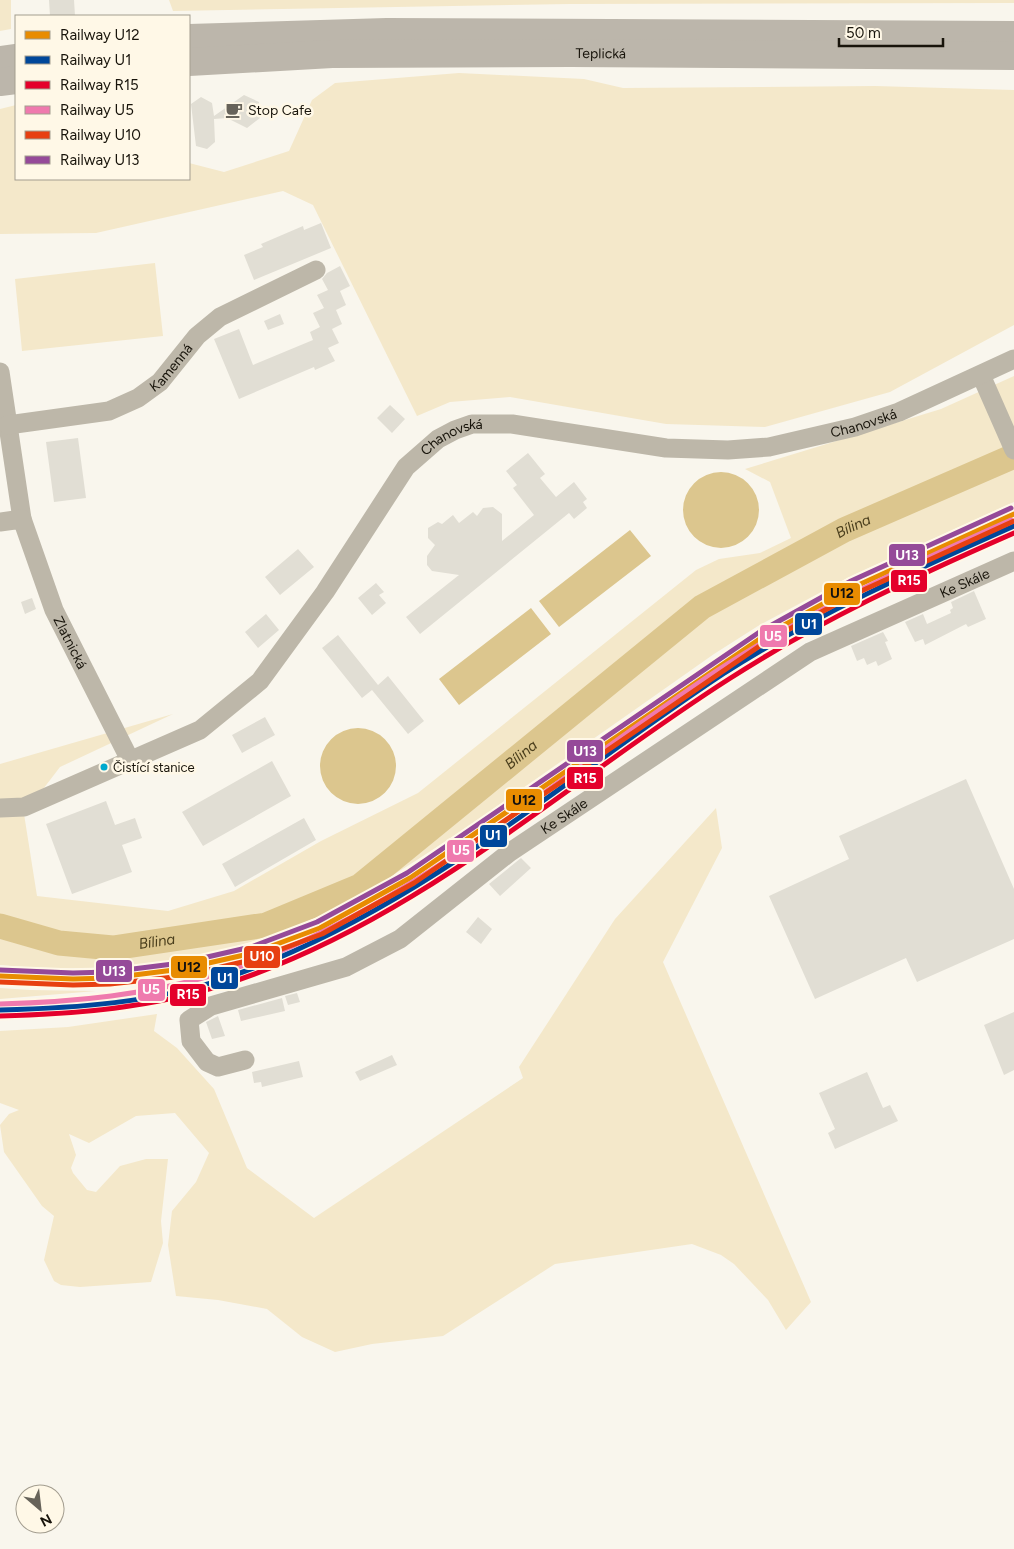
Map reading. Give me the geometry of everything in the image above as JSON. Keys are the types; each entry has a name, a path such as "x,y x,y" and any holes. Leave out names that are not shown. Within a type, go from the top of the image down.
{"highway":[{"name":"Teplická","path":"190,38 387,32 1014,35"},
{"name":"Teplická","path":"190,62 332,54 572,53 1014,56"},
{"path":"0,60 15,58"},
{"path":"0,82 15,80"}],"street":[{"name":"Kamenná","path":"8,425 109,411 138,398 160,382 197,336 220,317 316,270"},
{"name":"Chanovská","path":"0,808 24,807 200,730 260,681 326,592 406,467 438,439 455,430 472,424 512,424 666,448 728,450 769,447 856,427 899,412 1014,359"},
{"name":"Zlatnická","path":"0,372 22,519 54,610 130,760"},
{"path":"981,375 1014,450"},
{"path":"0,522 22,519"},
{"name":"Ke Skále","path":"245,1060 218,1067 207,1062 191,1041 189,1020 211,1006 346,967 400,939 510,852 810,652 1014,561"}],"shaded area":[{"path":"0,0 11,0 11,29 0,31"},
{"path":"169,0 1014,0 1014,3 570,4 173,11"},
{"path":"459,73 584,79 623,88 875,86 1014,90 1014,325 890,392 765,427 666,424 510,397 450,402 417,416 313,205 283,191 96,233 0,234 0,109 15,105 15,180 190,180 190,163 224,172 289,151 312,100 335,83"},
{"path":"155,263 163,336 22,351 15,279"},
{"path":"1014,376 1014,502 853,575 758,626 714,654 449,839 369,889 314,918 285,930 216,952 181,959 109,967 36,968 0,965 0,764 173,714 60,767 24,814 37,896 168,911 234,891 321,841 418,793 696,570 719,559 760,553 791,538 770,482 745,469 941,409"},
{"path":"721,472 736,475 748,483 756,495 759,510 756,525 748,537 736,545 721,548 706,545 694,537 686,525 683,510 686,495 694,483 706,475"},
{"path":"630,530 651,556 559,627 539,601"},
{"path":"531,608 551,634 459,705 439,679"},
{"path":"358,728 373,731 385,739 393,751 396,766 393,781 385,793 373,801 358,804 343,801 331,793 323,781 320,766 323,751 331,739 343,731"},
{"path":"716,808 722,848 663,962 811,1302 786,1330 768,1300 734,1264 721,1255 692,1244 555,1264 443,1336 372,1344 335,1352 302,1337 267,1309 218,1300 176,1296 168,1245 172,1211 196,1182 209,1153 175,1113 136,1116 89,1143 69,1134 76,1155 71,1168 87,1190 96,1192 120,1166 146,1159 168,1159 161,1221 163,1243 151,1282 80,1287 61,1285 54,1281 44,1260 54,1216 42,1206 4,1152 0,1125 9,1114 19,1110 0,1103 0,1031 68,1027 157,1014 154,1031 177,1048 214,1089 247,1168 314,1218 523,1078 519,1067 615,919"},
{"path":"0,988 30,990 96,991 0,999"}],"building":[{"path":"49,0 74,0 75,15 50,15"},
{"path":"244,95 259,102 260,118 247,128 227,118 214,119 215,142 207,149 196,146 191,104 201,97 212,103 214,116"},
{"path":"321,223 331,248 254,280 244,255 263,247 261,244 303,226 304,230"},
{"path":"340,266 350,286 340,291 346,305 336,310 342,324 332,329 339,343 328,348 335,361 315,370 314,367 239,399 214,339 239,329 253,365 313,340 310,332 320,327 313,313 324,308 317,295 328,290 322,279 327,273"},
{"path":"280,314 284,324 268,330 264,321"},
{"path":"390,405 405,419 392,433 377,418"},
{"path":"78,438 86,498 54,502 46,442"},
{"path":"528,453 545,474 540,478 556,497 574,482 587,499 583,502 587,508 574,519 569,513 420,634 406,617 459,575 432,571 427,565 427,556 435,545 428,538 428,528 438,522 442,524 453,515 459,523 473,512 477,516 483,508 493,507 502,514 502,541 534,515 513,488 517,485 506,471"},
{"path":"298,549 314,567 280,595 265,577"},
{"path":"376,583 384,592 379,595 386,603 372,615 358,598"},
{"path":"974,591 986,619 968,627 966,624 925,645 923,639 915,642 905,622 923,614 927,624 951,613 950,610 953,608 951,602"},
{"path":"32,598 36,609 25,614 21,602"},
{"path":"266,614 279,630 258,648 245,632"},
{"path":"883,632 888,641 885,642 892,659 878,666 876,661 867,665 864,658 857,661 851,646"},
{"path":"338,635 378,685 388,676 424,721 408,734 372,690 362,698 322,648"},
{"path":"265,717 275,735 242,753 232,735"},
{"path":"272,761 291,796 203,846 182,812"},
{"path":"966,779 1014,889 1014,939 917,982 906,958 815,999 769,896 849,859 839,836"},
{"path":"106,801 115,825 135,818 142,838 122,845 132,872 72,894 46,824"},
{"path":"304,818 316,840 235,887 222,864"},
{"path":"521,858 531,868 500,896 489,884"},
{"path":"478,917 492,929 481,944 466,932"},
{"path":"297,993 300,1002 288,1005 285,996"},
{"path":"282,998 285,1011 241,1021 238,1010"},
{"path":"1014,1012 1014,1070 1004,1075 984,1025"},
{"path":"218,1016 225,1036 212,1039 206,1022"},
{"path":"392,1055 397,1065 360,1081 355,1072"},
{"path":"299,1061 303,1077 262,1087 261,1082 254,1083 252,1072"},
{"path":"867,1072 883,1108 890,1105 898,1121 835,1149 828,1133 835,1129 819,1093"}],"waterway":[{"name":"Bílina","path":"0,926 59,943 113,948 266,925 360,886 702,607 844,530 1014,456"}],"rail line":[{"name":"U13","path":"0,970 73,973 109,972 181,963 251,947 317,922 407,873 761,631 851,581 1011,508"},
{"name":"U12","path":"0,976 73,979 110,978 182,969 253,953 320,928 410,878 764,636 854,587 1014,514"},
{"name":"U5","path":"0,1004 83,999 166,987 220,973 288,948 354,916 417,879 480,838 661,708 721,668 791,626 863,588 1011,520"},
{"name":"U10","path":"0,982 73,985 110,984 183,976 255,959 322,934 414,883 767,641 857,593 1014,521"},
{"name":"U1","path":"0,1010 86,1006 143,999 226,978 294,951 360,919 423,882 484,842 723,674 793,632 866,594 1014,526"},
{"name":"R15","path":"0,1016 57,1014 171,999 226,984 295,958 361,925 425,888 547,806 668,720 763,658 868,600 1014,533"}],"place":[{"name":"Stop Cafe","path":"234,110"},
{"name":"Čistící stanice","path":"104,767"}]}
